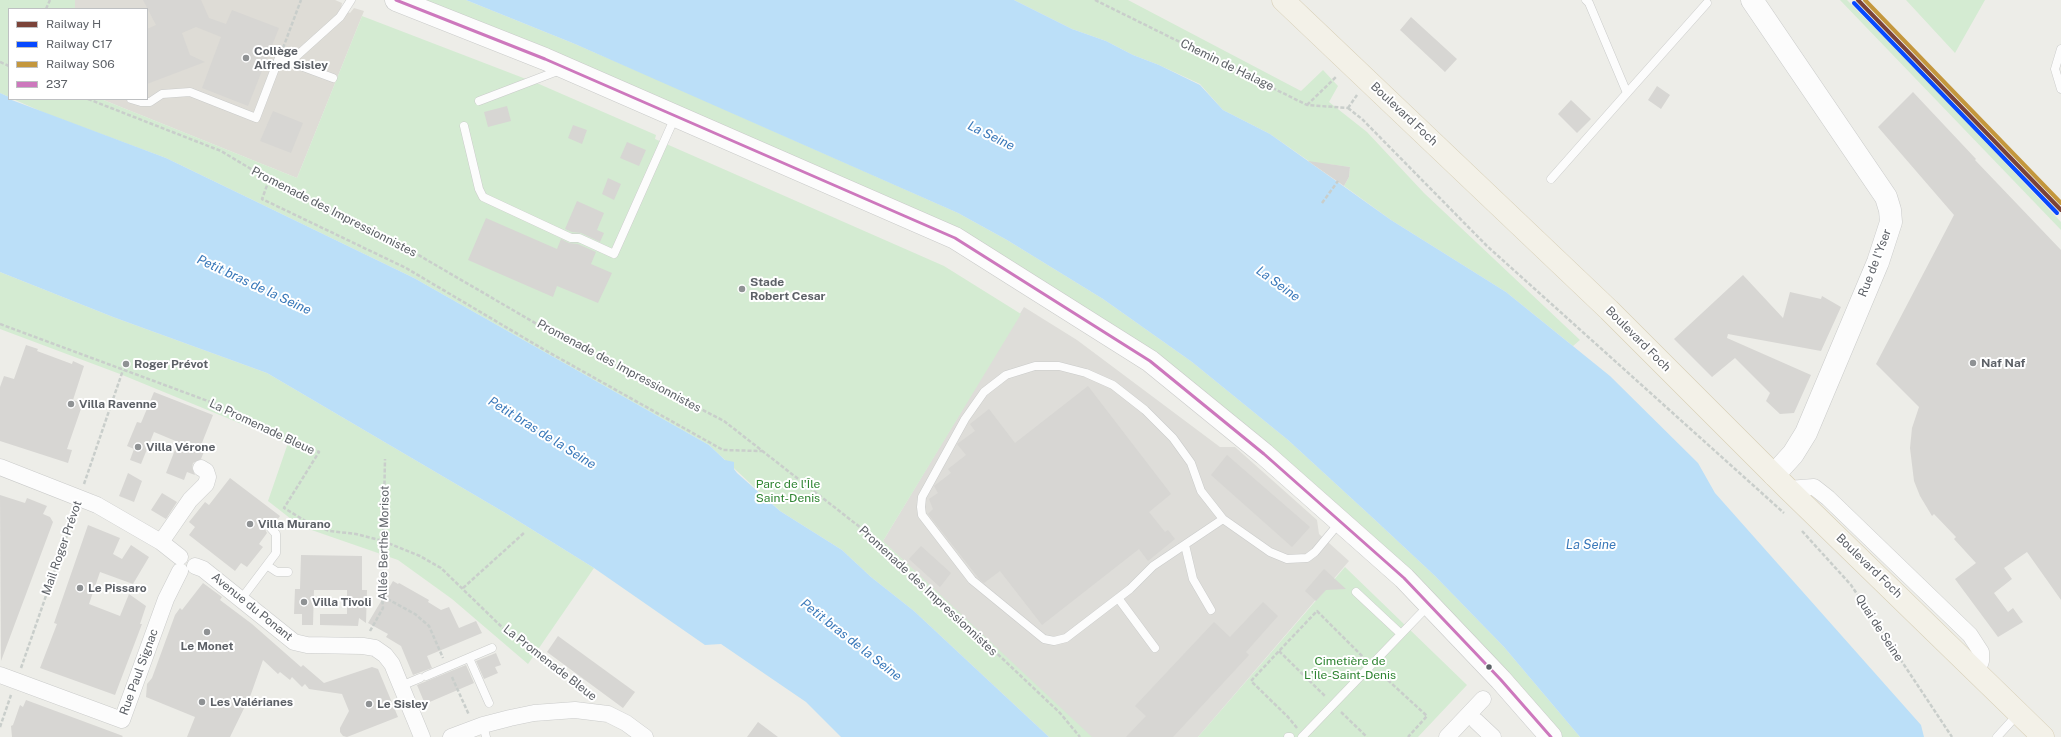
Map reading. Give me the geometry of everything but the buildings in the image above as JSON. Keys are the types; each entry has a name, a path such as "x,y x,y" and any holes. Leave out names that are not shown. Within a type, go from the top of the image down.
{"main road":[{"name":"Boulevard Foch","path":"1283,0 1529,232 1781,482 2043,737"}],"street":[{"path":"396,0 561,66 955,238 1150,361 1264,454 1404,578 1501,680 1551,737"},
{"name":"Rue de l'Yser","path":"1752,0 1886,197 1890,210 1891,222 1878,262 1826,381 1806,433 1793,454 1781,482"},
{"name":"Avenue du Ponant","path":"0,467 80,497 161,542 176,552 185,564 203,569 242,598 288,639 294,642 307,645 363,646 375,648 385,655 392,664 422,737"},
{"path":"161,542 190,500 206,484 208,477 206,471 201,468"},
{"name":"Rue Paul Signac","path":"0,675 122,720 166,599 185,564"},
{"path":"1447,737 1501,680"},
{"path":"451,737 484,731 534,713 554,711 590,711 608,714 626,723 645,737"},
{"path":"1476,721 1485,727 1493,737"}],"lane":[{"path":"290,62 340,17 351,0"},
{"path":"1586,0 1589,3 1627,93"},
{"path":"1551,179 1707,3"},
{"path":"2061,49 2055,69 2056,78 2061,89"},
{"path":"134,100 150,102 162,94 190,92 256,118 279,58 333,78"},
{"path":"479,101 555,72 561,66"},
{"path":"464,126 479,189 483,197 491,203 571,238 579,238 614,254 675,116"},
{"path":"1223,519 1153,566 1118,598 1066,638 1054,641 1044,639 972,580 922,515 922,497 966,419 984,392 1006,375 1035,366 1059,366 1086,373 1113,385 1146,410 1172,438 1191,464 1201,491 1223,519 1270,552 1288,559 1298,560 1307,558 1341,522"},
{"path":"242,598 268,566 276,553 276,534 269,526"},
{"path":"1185,545 1193,579 1211,610"},
{"path":"268,566 277,572 288,572"},
{"path":"1356,592 1402,634"},
{"path":"1118,598 1155,648"},
{"path":"1302,736 1430,605"},
{"path":"401,686 492,648"},
{"path":"469,658 489,703"},
{"path":"1997,737 2018,714"}],"path":[{"path":"280,54 301,0"},
{"name":"Chemin de Halage","path":"1096,0 1307,105 1348,108"},
{"path":"1307,105 1338,75"},
{"path":"1358,95 1348,108 1362,119 1487,246 1787,516"},
{"name":"Promenade des Impressionnistes","path":"91,100 221,151 269,180 384,236 542,327 724,421 879,542 1060,713 1080,737"},
{"path":"269,180 262,199 406,268 543,349 723,450 763,451"},
{"path":"1322,203 1338,181"},
{"name":"La Promenade Bleue","path":"0,324 224,407 319,452 284,508 318,527 384,541 427,560 440,568 463,588 507,632 605,706 608,714"},
{"name":"Mail Roger Prévot","path":"0,727 124,370"},
{"name":"Allée Berthe Morisot","path":"363,646 383,608 382,596 386,459"},
{"name":"Quai de Seine","path":"1798,526 1851,585 1952,737"},
{"path":"463,588 526,532"},
{"path":"382,596 415,614 429,626 469,715"},
{"path":"1302,736 1288,717 1251,681 1279,651 1367,737"}],"shaded area":[{"name":"Collège Alfred Sisley","path":"75,0 335,0 342,3 341,9 350,13 354,8 364,11 297,178 103,100 148,100 148,8 75,8"},
{"path":"1024,307 1077,340 1220,447 1235,447 1317,520 1319,534 1349,561 1198,737 1089,737 883,541"}],"green space":[{"path":"0,0 75,0 75,8 8,8 8,97 0,93"},
{"path":"415,0 466,0 575,44 663,82 958,213 1007,240 1103,299 1192,362 1288,440 1435,576 1504,647 1580,737 1557,737 1473,640 1052,291"},
{"path":"1014,0 1128,0 1301,91 1323,70 1338,86 1329,102 1367,132 1424,193 1580,340 1573,346 1506,292 1391,220 1344,186 1349,177 1350,167 1327,164 1323,171 1270,134 1223,110 1200,84 1133,55 1106,41 1072,29"},
{"path":"1840,0 1847,0 1933,87 2061,222 2061,230"},
{"path":"1906,0 1985,0 1955,53"},
{"name":"Stade Robert Cesar","path":"362,16 539,84 656,135 655,139 944,266 1021,314 883,541 1092,737 1049,737 914,611 871,577 842,550 780,511 709,445 414,278 166,158 47,114 15,100 103,100 297,178"},
{"path":"0,272 113,317 267,373 507,514 594,568 528,664 452,599 398,560 300,526 268,501 288,443 120,374 0,329"},
{"name":"Cimetière de L'Île-Saint-Denis","path":"1345,567 1467,685 1418,737 1198,737"}],"water":[{"name":"La Seine","path":"466,0 1014,0 1072,29 1106,41 1133,55 1159,65 1200,85 1223,110 1270,134 1391,220 1506,292 1610,376 1698,463 1715,493 1921,725 1924,737 1580,737 1504,647 1435,576 1288,440 1192,362 1103,299 1007,240 958,213 575,44"},
{"name":"Petit bras de la Seine","path":"0,93 8,97 8,100 12,100 166,158 414,278 709,445 725,460 734,462 734,469 737,473 780,511 842,550 871,577 914,611 1049,737 841,737 806,702 721,644 705,645 594,568 507,514 267,373 113,317 0,272"}],"rail line":[{"name":"H","path":"1858,0 2061,210"},
{"name":"S06","path":"1865,0 2061,203"},
{"name":"C17","path":"1854,3 2057,213"}],"transit line":[{"name":"237","path":"396,0 545,59 955,238 1150,361 1264,454 1404,578 1501,680 1551,737"}],"place":[{"name":"Collège Alfred Sisley","path":"246,58"},
{"name":"Stade Robert Cesar","path":"742,289"},
{"name":"Naf Naf","path":"1973,363"},
{"name":"Roger Prévot","path":"126,364"},
{"name":"Villa Ravenne","path":"71,404"},
{"name":"Villa Vérone","path":"138,447"},
{"name":"Villa Murano","path":"250,524"},
{"name":"Le Pissaro","path":"80,588"},
{"name":"Villa Tivoli","path":"304,602"},
{"name":"Le Monet","path":"207,632"},
{"name":"Les Valérianes","path":"202,702"},
{"name":"Le Sisley","path":"369,704"}],"park label":[{"name":"Parc de l'Île Saint-Denis","path":"788,491"}]}
